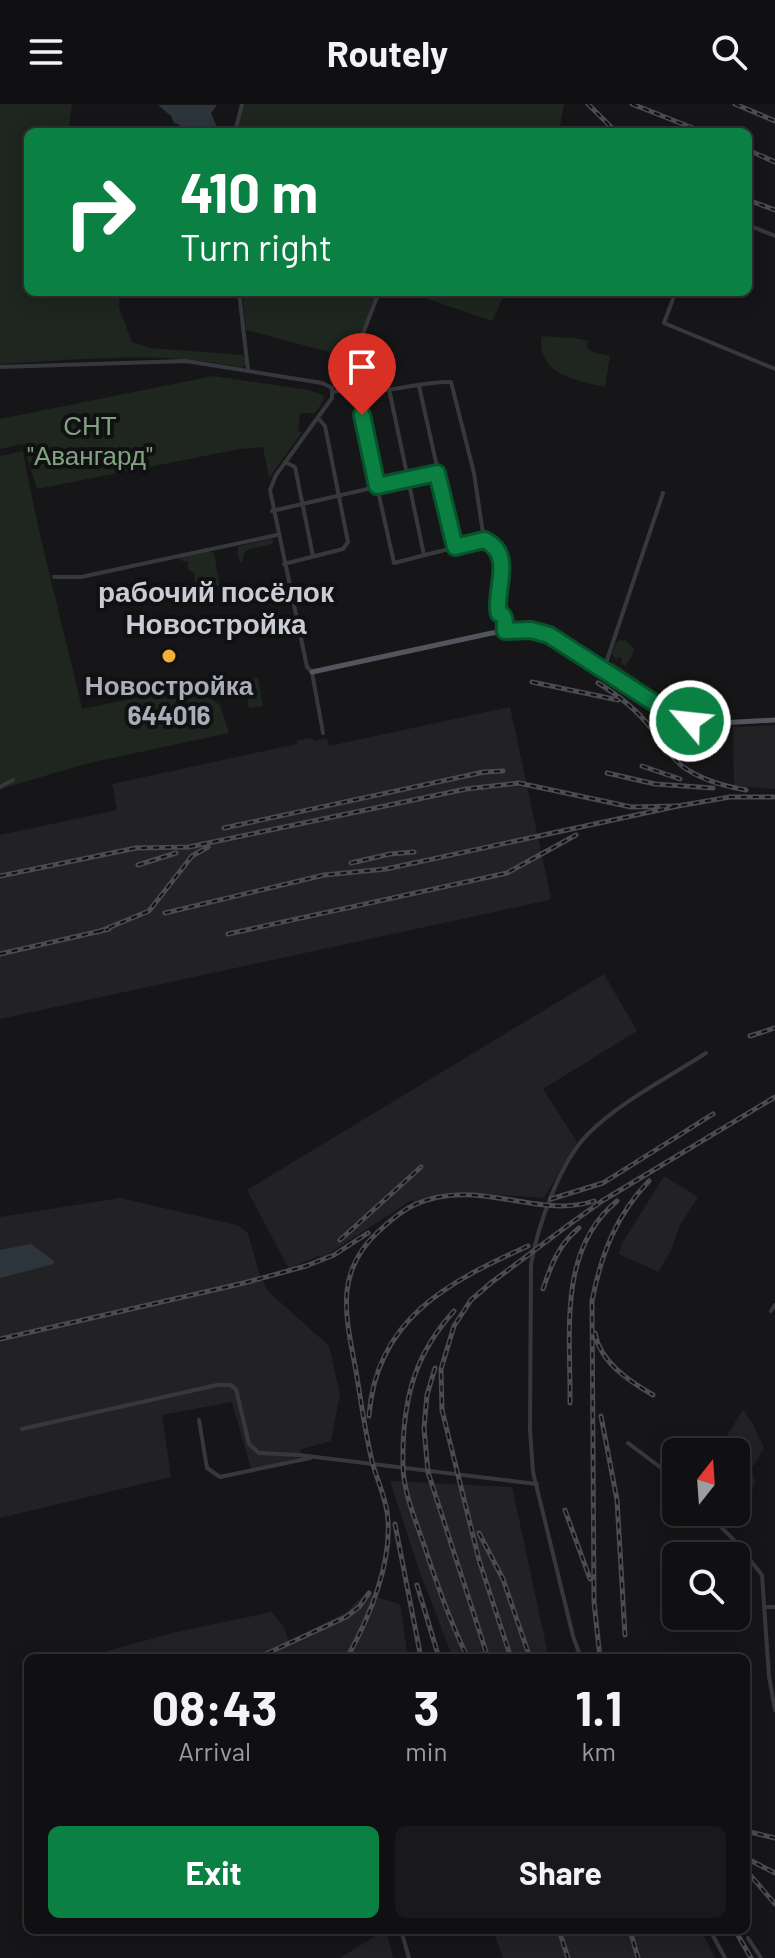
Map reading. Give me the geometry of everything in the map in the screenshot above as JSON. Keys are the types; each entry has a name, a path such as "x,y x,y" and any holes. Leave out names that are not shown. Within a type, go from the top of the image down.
{"main road":[{"path":"312,672 505,631 531,630 549,635 670,713 690,721 702,724 775,720"}],"street":[{"path":"236,128 242,104"},
{"path":"752,227 775,236"},
{"path":"239,296 248,370"},
{"path":"323,733 312,672 307,667 277,535 270,490 276,475 334,392 342,388 377,296"},
{"path":"673,299 664,323 775,369"},
{"path":"0,367 173,360 322,383 334,392"},
{"path":"342,388 356,392 451,382 474,473 484,540"},
{"path":"419,386 455,547"},
{"path":"389,389 425,556"},
{"path":"356,392 394,563 484,540 497,547 501,578 498,607 504,617 505,631"},
{"path":"284,564 343,549 348,542 325,426 318,418"},
{"path":"285,462 295,467 313,556"},
{"path":"272,511 437,473"},
{"path":"604,669 663,493"},
{"path":"54,577 81,577 277,535"},
{"path":"0,787 13,780"},
{"path":"580,1654 537,1484 530,1430 531,1264 544,1218 564,1170 585,1136 615,1111 706,1053"},
{"path":"771,1311 775,1305"},
{"path":"22,1429 157,1397 230,1385 236,1389 247,1436 255,1452 537,1484"},
{"path":"199,1420 207,1468 220,1477 312,1458"},
{"path":"628,1443 662,1468"},
{"path":"720,1526 759,1570 763,1581 775,1710"},
{"path":"766,1607 775,1607"},
{"path":"402,1934 409,1958"},
{"path":"712,1934 725,1958"},
{"path":"748,1938 761,1958"}],"shaded area":[{"path":"158,105 217,105 211,113 217,128 180,128"},
{"path":"510,707 549,900 0,1019 0,835 117,810 112,784 297,744 297,741 310,738 316,741 327,738 329,746"},
{"path":"775,725 775,789 734,786 733,727"},
{"path":"604,974 637,1031 543,1089 577,1142 544,1198 463,1192 414,1203 412,1200 322,1258 320,1255 289,1269 247,1190"},
{"path":"664,1176 698,1197 679,1227 671,1251 658,1272 619,1254 621,1245"},
{"path":"120,1198 237,1225 248,1233 259,1273 268,1291 329,1346 340,1394 331,1441 302,1449 300,1458 251,1469 232,1402 162,1415 171,1477 0,1518 0,1217"},
{"path":"31,1244 54,1264 0,1278 0,1250"},
{"path":"743,1410 764,1448 752,1468 755,1481 750,1497 750,1438 725,1438"},
{"path":"390,1481 512,1487 548,1654 451,1654 419,1570"},
{"path":"365,1594 400,1604 407,1654 96,1654 172,1633 272,1612 283,1626 289,1641 345,1613"},
{"path":"387,1934 393,1958 340,1958 375,1936"},
{"path":"494,1934 703,1934 715,1958 503,1958"}],"green space":[{"path":"0,104 72,104 70,128 24,128 24,296 120,296 119,308 132,342 150,348 242,355 245,366 152,358 0,364"},
{"path":"243,104 564,104 560,128 238,128"},
{"path":"242,296 380,296 375,297 352,358 246,330"},
{"path":"419,296 504,296 492,321"},
{"path":"541,337 588,341 587,348 592,352 610,356 605,387 571,378 552,368 542,350"},
{"name":"СНТ \"Авангард\"","path":"213,376 309,390 323,395 324,400 315,413 300,413 298,431 302,432 269,478 263,447 37,489 23,444 0,449 0,419"},
{"path":"23,451 82,709 193,686 220,705 229,733 89,763 0,789 0,456"},
{"path":"274,540 272,544 247,550 243,562 240,562 237,553 239,546"},
{"path":"209,551 214,553 220,587 202,581 195,583 195,574 188,569 188,562 179,560 183,556"},
{"path":"620,640 626,641 634,649 625,666 621,663 622,659 619,657 616,660 612,654"},
{"path":"613,662 639,680 638,686 610,671 609,664"},
{"path":"258,678 263,706 249,708 244,680"}],"railway":[{"path":"588,104 612,128"},
{"path":"632,104 693,128"},
{"path":"735,104 775,121"},
{"path":"752,152 775,162"},
{"path":"752,201 775,210"},
{"path":"532,682 618,700"},
{"path":"598,683 639,714 682,766 712,782 746,790"},
{"path":"642,766 680,779"},
{"path":"224,828 484,772 503,771"},
{"path":"607,773 655,784 713,788"},
{"path":"0,876 136,848 189,847 466,789 519,783 631,807 678,806"},
{"path":"165,913 324,875 386,869 678,806 730,797 775,797"},
{"path":"228,934 507,873 576,835"},
{"path":"98,932 149,911 192,856 208,847"},
{"path":"351,863 414,852"},
{"path":"138,865 176,853"},
{"path":"0,954 109,929"},
{"path":"750,1036 775,1028"},
{"path":"510,1654 479,1560 442,1410 441,1369 454,1326 471,1300 492,1282 602,1201 775,1097"},
{"path":"551,1199 603,1183 713,1114"},
{"path":"340,1240 421,1167"},
{"path":"600,1654 594,1602 592,1301 612,1236 627,1208 649,1181"},
{"path":"349,1654 377,1591 388,1537 387,1512 370,1450 349,1332 347,1296 355,1262 365,1246 396,1216 414,1205 438,1197 484,1196 551,1206 594,1201"},
{"path":"570,1403 569,1322 576,1269 584,1244 598,1221 617,1201"},
{"path":"543,1289 556,1256 579,1228"},
{"path":"0,1339 306,1266 334,1255 368,1233"},
{"path":"369,1416 375,1382 386,1354 401,1329 444,1290 528,1246"},
{"path":"454,1311 431,1342 415,1374 404,1426 403,1470 415,1519 466,1654"},
{"path":"595,1333 609,1362 625,1377 653,1395"},
{"path":"435,1368 427,1395 424,1428 428,1472 487,1654"},
{"path":"601,1416 617,1500 625,1635"},
{"path":"565,1510 590,1579"},
{"path":"395,1524 420,1654"},
{"path":"479,1533 503,1579 529,1654"},
{"path":"417,1585 438,1654"},
{"path":"266,1654 346,1617 359,1607 369,1593"},
{"path":"750,1832 775,1838"},
{"path":"750,1860 775,1873"},
{"path":"750,1875 775,1904"},
{"path":"560,1934 568,1958"},
{"path":"631,1934 638,1958"},
{"path":"737,1934 751,1958"}],"place":[{"name":"Новостройка 644016","path":"169,656"}],"district":[{"name":"рабочий посёлок Новостройка","path":"216,607"}],"route":[{"path":"362,415 377,486 437,473 455,547 484,540 497,547 501,578 498,607 504,617 505,631 531,630 549,635 670,713 690,721"}]}
